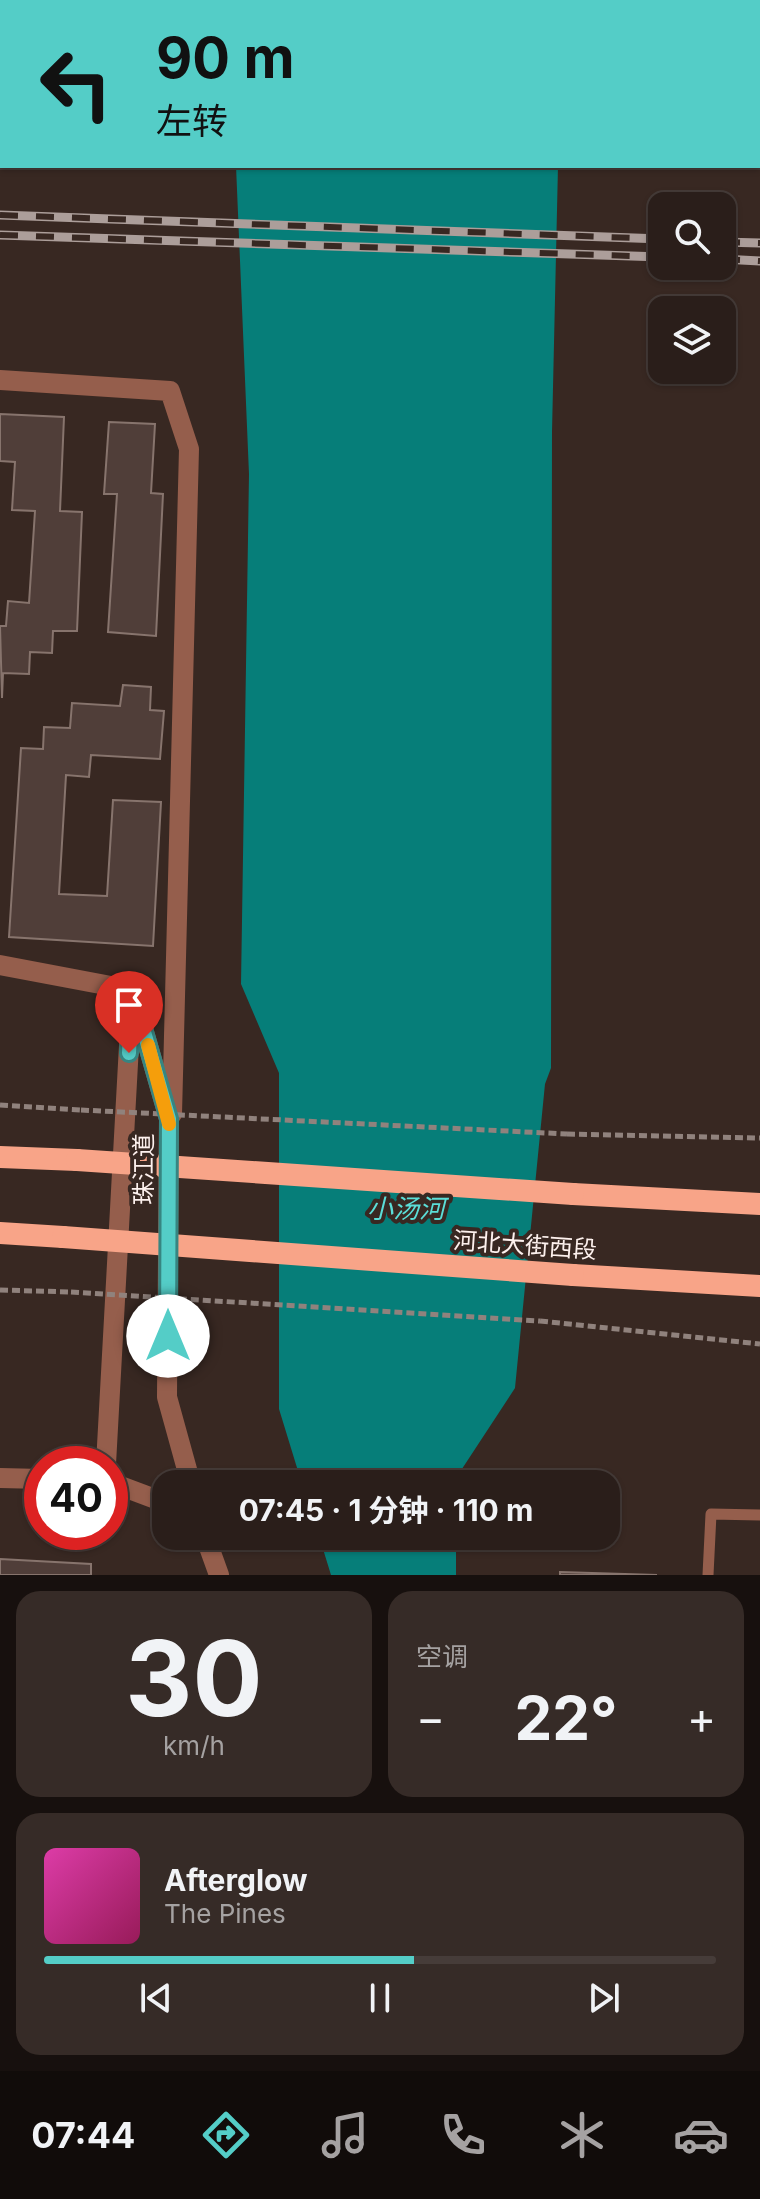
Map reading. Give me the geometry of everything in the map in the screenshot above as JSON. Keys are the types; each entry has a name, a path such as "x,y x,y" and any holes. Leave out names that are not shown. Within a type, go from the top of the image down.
{"highway":[{"path":"0,1157 760,1204"},
{"name":"河北大街西段","path":"0,1233 760,1286"}],"street":[{"path":"0,380 170,391 189,449 172,1114"},
{"path":"0,965 132,990 107,1446"},
{"name":"珠江道","path":"132,990 169,1119 167,1397 187,1470"},
{"path":"0,1478 24,1479"},
{"path":"128,1489 152,1498"},
{"path":"210,1550 219,1575"}],"lane":[{"path":"708,1575 711,1514 760,1515"}],"path":[{"path":"0,1105 567,1134 760,1138"},
{"path":"0,1290 540,1321 760,1344"}],"water":[{"name":"小汤河","path":"236,168 558,168 552,432 551,1068 545,1084 515,1388 461,1470 298,1470 279,1409 279,1073 241,984 249,474"},
{"path":"323,1550 456,1550 456,1575 331,1575"}],"building":[{"path":"0,414 64,417 60,511 82,512 77,631 53,631 52,653 30,652 29,674 3,673 2,698 0,626 6,626 8,601 29,603 35,511 12,510 15,462 0,461"},
{"path":"109,422 155,424 151,493 163,494 156,636 108,632 117,494 104,494"},
{"path":"123,685 151,687 150,710 164,711 160,759 91,755 89,777 66,775 59,894 107,896 113,800 161,802 153,946 9,937 21,748 43,749 44,727 70,728 72,703 120,706"},
{"path":"0,1559 91,1564 91,1575 0,1575"},
{"path":"560,1572 657,1575 560,1575"}],"railway":[{"path":"0,215 648,238"},
{"path":"0,235 648,257"},
{"path":"736,242 760,243"},
{"path":"736,260 760,261"}],"slow traffic":[{"path":"148,1045 169,1124"}],"route":[{"path":"129,1053 132,990 169,1119 168,1336"}]}
